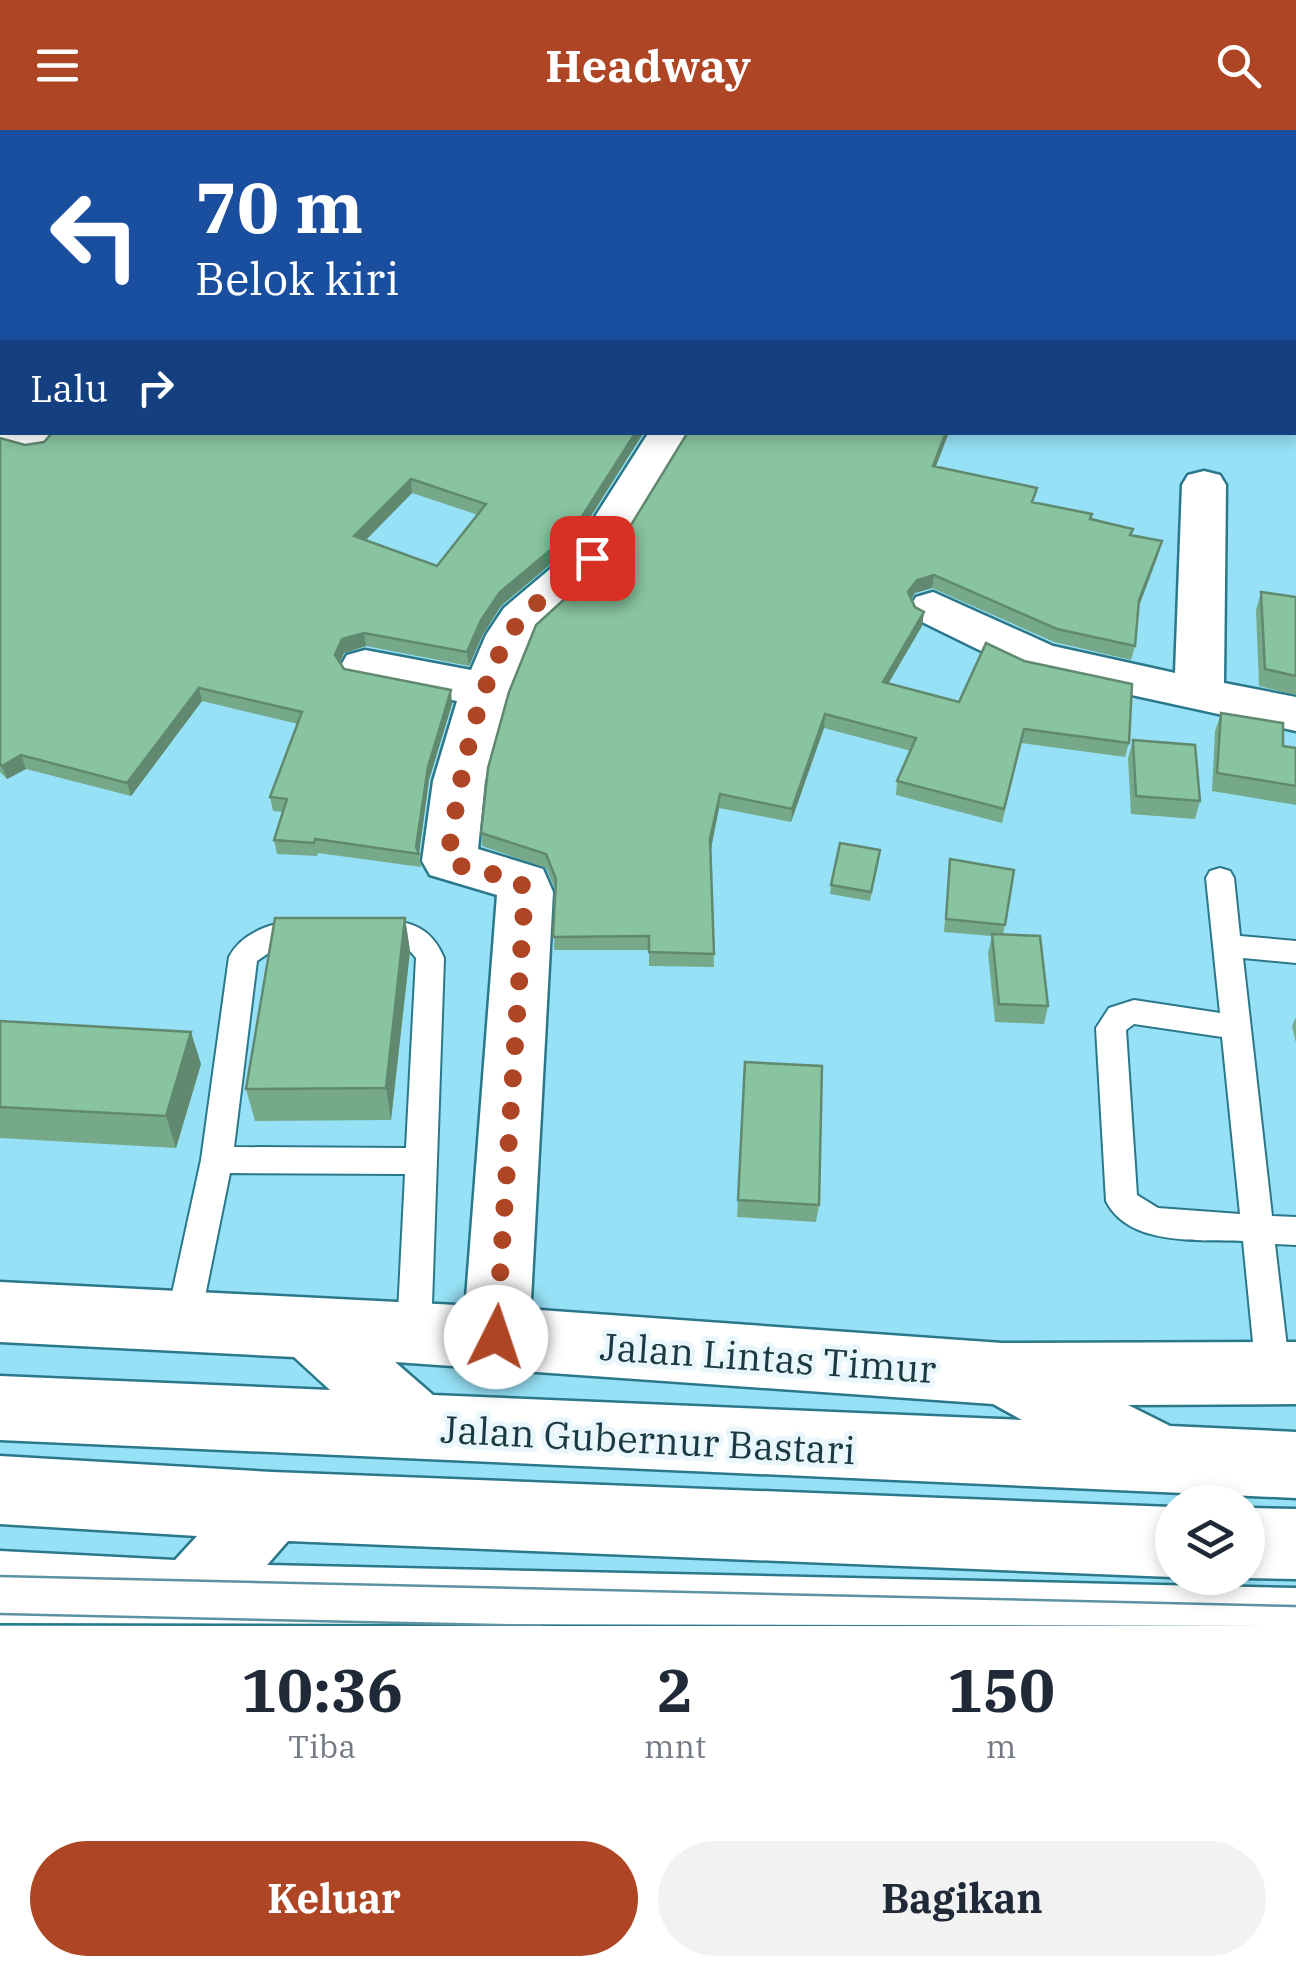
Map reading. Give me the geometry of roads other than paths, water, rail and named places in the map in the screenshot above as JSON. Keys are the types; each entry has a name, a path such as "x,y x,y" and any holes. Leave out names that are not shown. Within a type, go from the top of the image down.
{"main road":[{"path":"11,435 30,444 44,435"},
{"path":"496,1337 525,892 520,881 453,864 448,858 458,781 486,690 515,627 592,558 669,435"},
{"path":"1199,694 1204,486"},
{"path":"933,608 1039,659 1296,714"},
{"path":"365,667 486,690"},
{"name":"Jalan Lintas Timur","path":"0,1312 496,1337 1002,1374 1285,1373"},
{"path":"308,1327 421,1429"},
{"path":"1002,1374 1168,1462"},
{"name":"Jalan Gubernur Bastari","path":"0,1408 1296,1465"},
{"path":"0,1490 272,1506 1155,1542"},
{"path":"193,1595 272,1506"},
{"path":"1265,1544 1296,1544"},
{"path":"1085,1618 1155,1548"},
{"path":"0,1587 316,1603 1296,1625"}],"lane":[{"path":"1220,878 1258,1226 1285,1373"},
{"path":"183,1321 217,1160 242,957 261,939 285,932 408,930 426,943 430,958 414,1332"},
{"path":"1227,946 1296,952"},
{"path":"1236,1026 1134,1012 1119,1016 1111,1028 1122,1200 1135,1213 1154,1222 1296,1231"},
{"path":"217,1160 422,1161"}],"tram line":[{"path":"0,1576 1296,1606"},
{"path":"0,1614 541,1626"}]}
